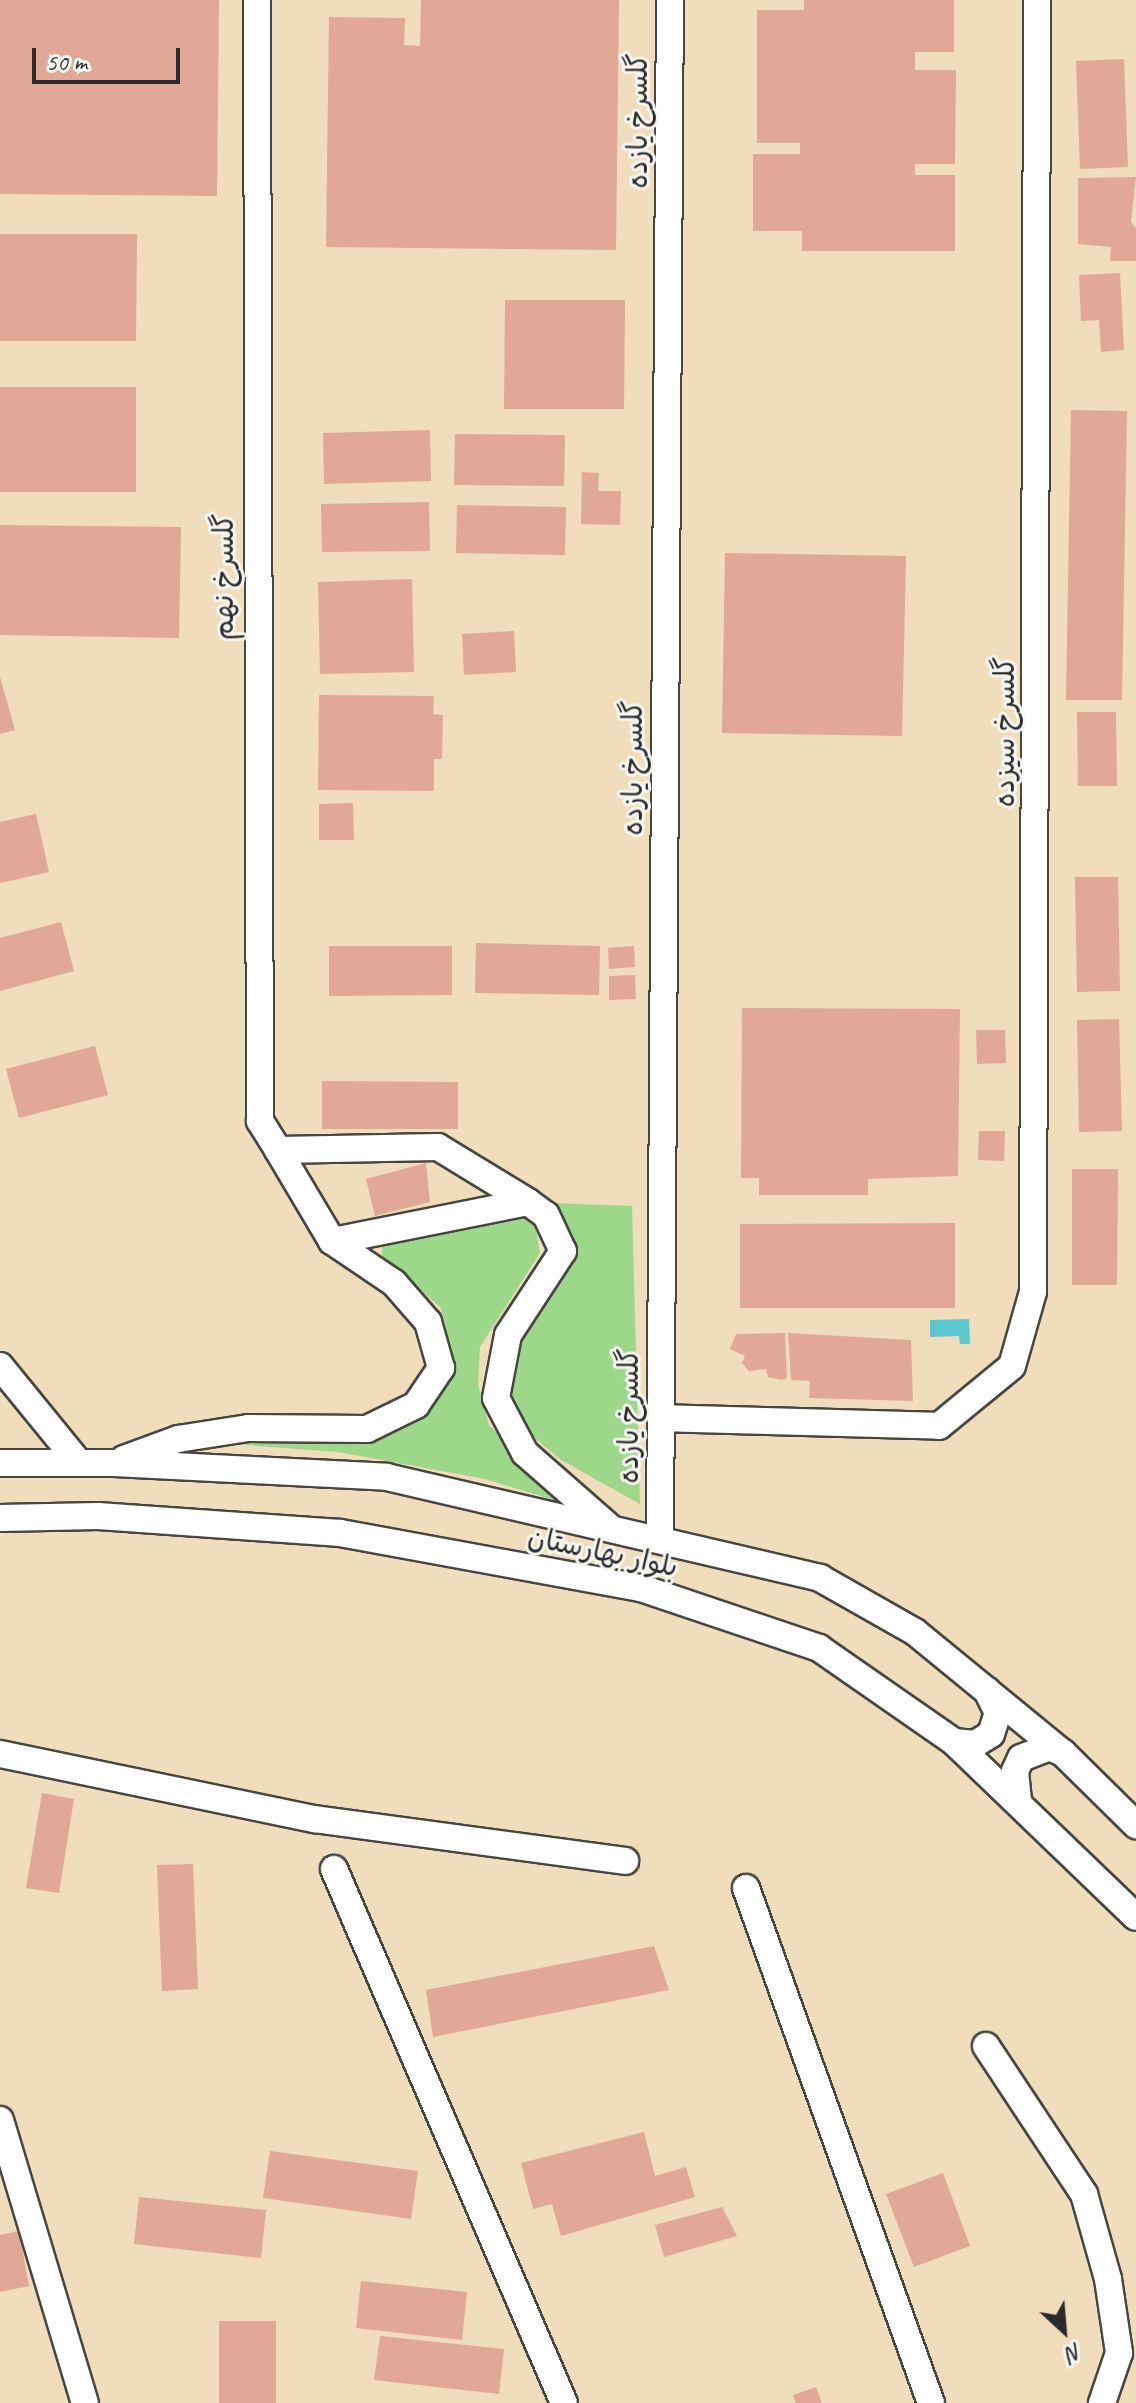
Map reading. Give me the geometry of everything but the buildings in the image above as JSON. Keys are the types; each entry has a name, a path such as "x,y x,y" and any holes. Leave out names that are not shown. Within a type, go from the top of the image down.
{"street":[{"name":"گلسرخ نهم","path":"257,0 260,1121 332,1241"},
{"name":"گلسرخ یازده","path":"660,1537 670,0"},
{"name":"گلسرخ سیزده","path":"661,1418 939,1426 1012,1366 1033,1292 1037,0"},
{"path":"278,1150 438,1147 546,1215 563,1251 508,1335 496,1398 525,1453 611,1528"},
{"path":"332,1241 528,1202"},
{"path":"114,1463 178,1439 248,1428 367,1429 416,1405 441,1368 428,1322 394,1283 332,1241"},
{"path":"0,1366 79,1463"},
{"name":"بلوار بهارستان","path":"0,1463 114,1463 387,1477 660,1537 820,1578 915,1632 1063,1753 1136,1825"},
{"name":"بلوار بهارستان","path":"0,1518 98,1516 340,1533 641,1588 819,1648 954,1742 1018,1800 1135,1916"},
{"path":"954,1742 975,1744 991,1734 998,1713 987,1690"},
{"path":"1018,1800 1015,1771 1021,1758 1049,1747 1063,1753"},
{"path":"0,1754 315,1819 625,1861"},
{"path":"334,1869 564,2403"},
{"path":"746,1888 931,2403"},
{"path":"986,2046 1084,2194 1108,2279 1119,2353 1102,2403"},
{"path":"0,2120 85,2403"}],"green space":[{"path":"551,1203 632,1206 640,1504 561,1460 530,1434 511,1400 510,1372 519,1343 552,1291"},
{"path":"522,1215 536,1228 540,1253 480,1347 478,1385 489,1425 570,1505 485,1479 338,1452 219,1443 369,1437 451,1357 441,1308 382,1256 382,1245"}],"water":[{"path":"969,1319 970,1344 960,1344 959,1336 930,1337 930,1320"}]}
